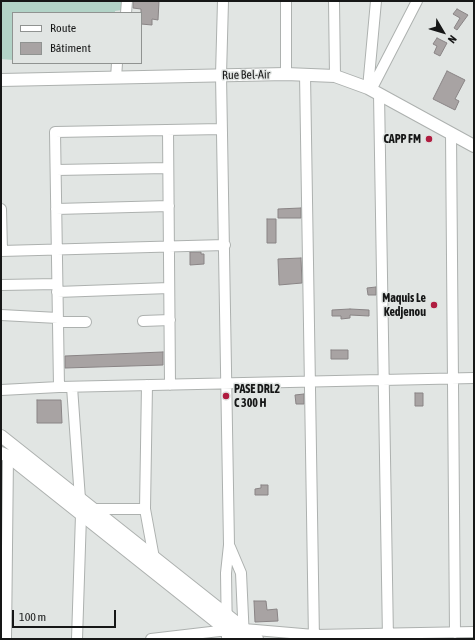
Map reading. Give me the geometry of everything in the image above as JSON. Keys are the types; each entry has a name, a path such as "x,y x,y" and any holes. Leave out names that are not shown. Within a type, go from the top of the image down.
{"main road":[{"name":"Rue Bel-Air","path":"1,80 286,74 335,76 373,91 474,146"},
{"path":"1,436 80,499 86,512 227,634 257,639"},
{"path":"4,455 154,558 228,616 242,636"}],"street":[{"path":"126,12 127,1"},
{"path":"151,639 227,634 228,616 226,573 229,545 228,384 221,75 223,1"},
{"path":"286,1 286,74"},
{"path":"334,1 335,76"},
{"path":"376,1 373,91 384,380 388,636"},
{"path":"373,91 417,1"},
{"path":"116,78 117,64"},
{"path":"305,74 314,637"},
{"path":"59,387 56,132 222,129"},
{"path":"168,130 170,385"},
{"path":"451,133 456,633"},
{"path":"56,170 168,168"},
{"path":"56,209 168,206"},
{"path":"1,209 1,251 225,245"},
{"path":"1,285 57,288 169,288"},
{"path":"1,316 86,322"},
{"path":"143,321 170,320"},
{"path":"1,390 59,387 474,378"},
{"path":"146,385 145,509 154,558"},
{"path":"72,387 80,499"},
{"path":"4,455 6,639"},
{"path":"77,639 86,512 145,509"},
{"path":"229,545 241,572 242,636 388,636 474,632"}],"green space":[{"path":"1,1 122,1 122,10 115,12 12,12 12,60 1,59"}],"building":[{"path":"133,1 159,1 158,20 152,19 152,25 142,24 141,9 133,8"},
{"path":"457,9 468,15 457,30 454,28 460,18 453,14"},
{"path":"437,38 447,43 440,56 434,53 437,46 433,44"},
{"path":"447,71 465,80 455,99 459,101 455,110 433,99"},
{"path":"301,208 301,218 278,218 278,209"},
{"path":"267,219 276,219 276,243 267,243"},
{"path":"190,252 201,252 201,254 204,254 204,264 190,265"},
{"path":"301,258 302,283 279,285 278,259"},
{"path":"376,287 376,295 368,295 367,288"},
{"path":"332,310 369,310 369,316 350,315 350,318 341,319 341,316 332,316"},
{"path":"331,350 348,350 348,359 331,359"},
{"path":"163,352 163,365 65,368 65,356"},
{"path":"415,393 423,393 423,406 415,406"},
{"path":"304,394 304,404 296,404 295,395"},
{"path":"37,400 61,400 62,423 37,423"},
{"path":"261,485 268,485 268,495 255,495 255,489 261,488"},
{"path":"254,601 266,601 267,610 277,609 278,621 255,622"}],"place":[{"name":"CAPP FM","path":"429,139"},
{"name":"Maquis Le Kedjenou","path":"434,305"},
{"name":"PASE DRL2 C 300 H","path":"226,396"}]}
